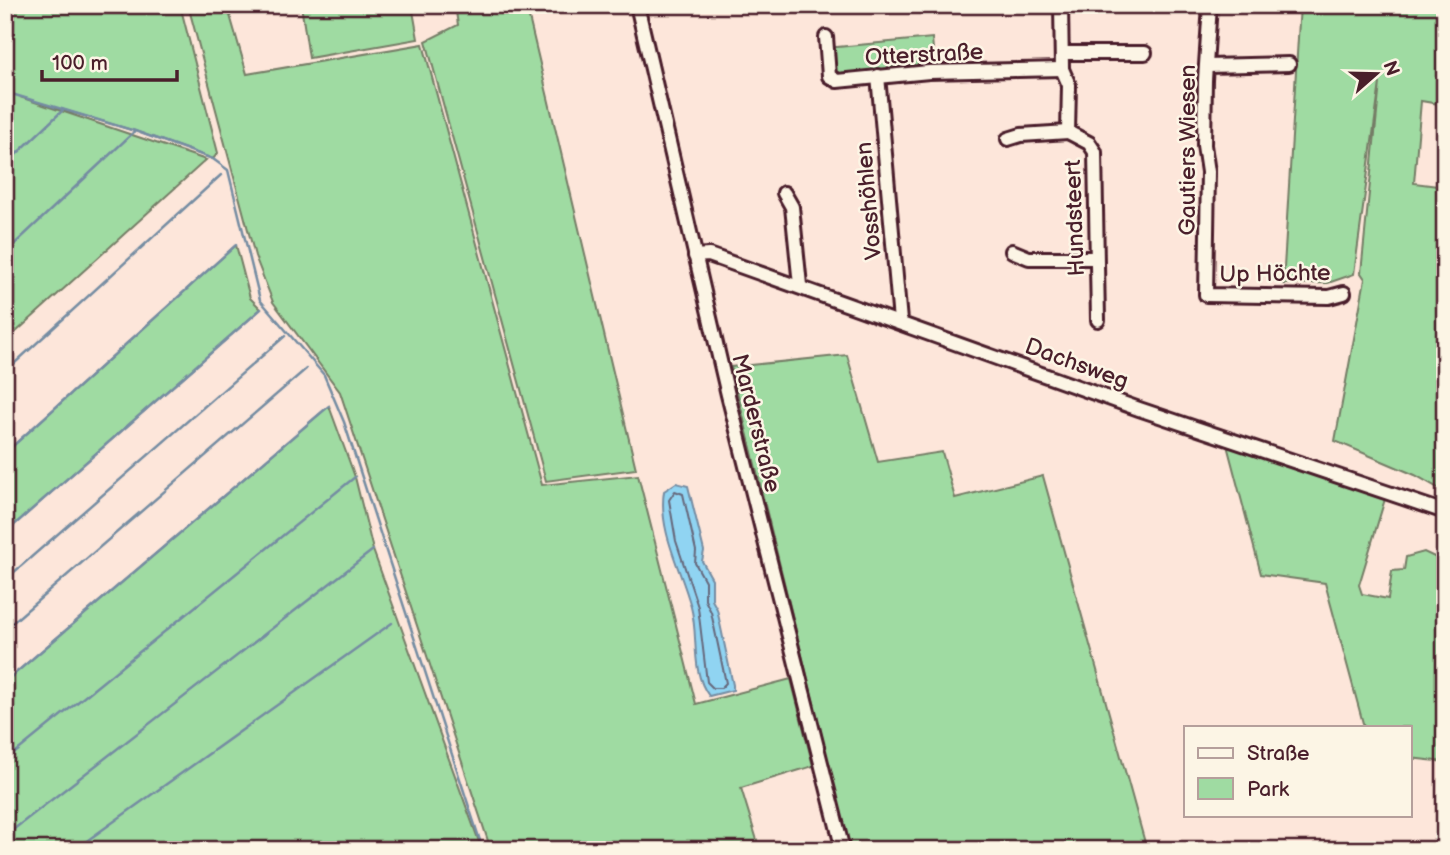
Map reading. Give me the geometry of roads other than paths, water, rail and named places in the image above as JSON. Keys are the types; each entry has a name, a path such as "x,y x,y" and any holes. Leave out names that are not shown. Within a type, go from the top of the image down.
{"street":[{"name":"Marderstraße","path":"637,5 695,256 843,850"},
{"name":"Hundsteert","path":"1061,5 1062,69 1069,85 1068,132 1089,143 1095,152 1098,320"},
{"name":"Gautiers Wiesen","path":"1206,295 1207,66 1210,5"},
{"name":"Otterstraße","path":"826,37 829,76 833,80 1062,69"},
{"path":"1063,53 1145,52"},
{"path":"1207,66 1289,64"},
{"name":"Vosshöhlen","path":"878,76 900,321"},
{"path":"1008,139 1021,135 1068,132"},
{"path":"784,193 792,207 800,285"},
{"path":"1013,251 1030,258 1096,258"},
{"name":"Dachsweg","path":"695,256 709,255 800,285 1139,409 1445,512"},
{"name":"Up Höchte","path":"1206,295 1329,298 1345,293"}],"water":[{"path":"676,483 688,486 704,551 702,561 712,579 712,600 717,609 733,685 733,690 709,696 699,676 691,607 664,521 664,491"}],"waterway":[{"path":"62,5 80,11"},
{"path":"5,92 135,131 213,159 228,170 260,300 324,375 344,422 483,850"},
{"path":"5,165 63,110"},
{"path":"5,253 135,131"},
{"path":"5,372 221,175"},
{"path":"5,453 236,245"},
{"path":"5,533 261,309"},
{"path":"5,580 285,336"},
{"path":"5,629 306,369"},
{"path":"5,682 329,406"},
{"path":"5,761 355,477"},
{"path":"5,836 373,550"},
{"path":"74,850 392,623"}]}
